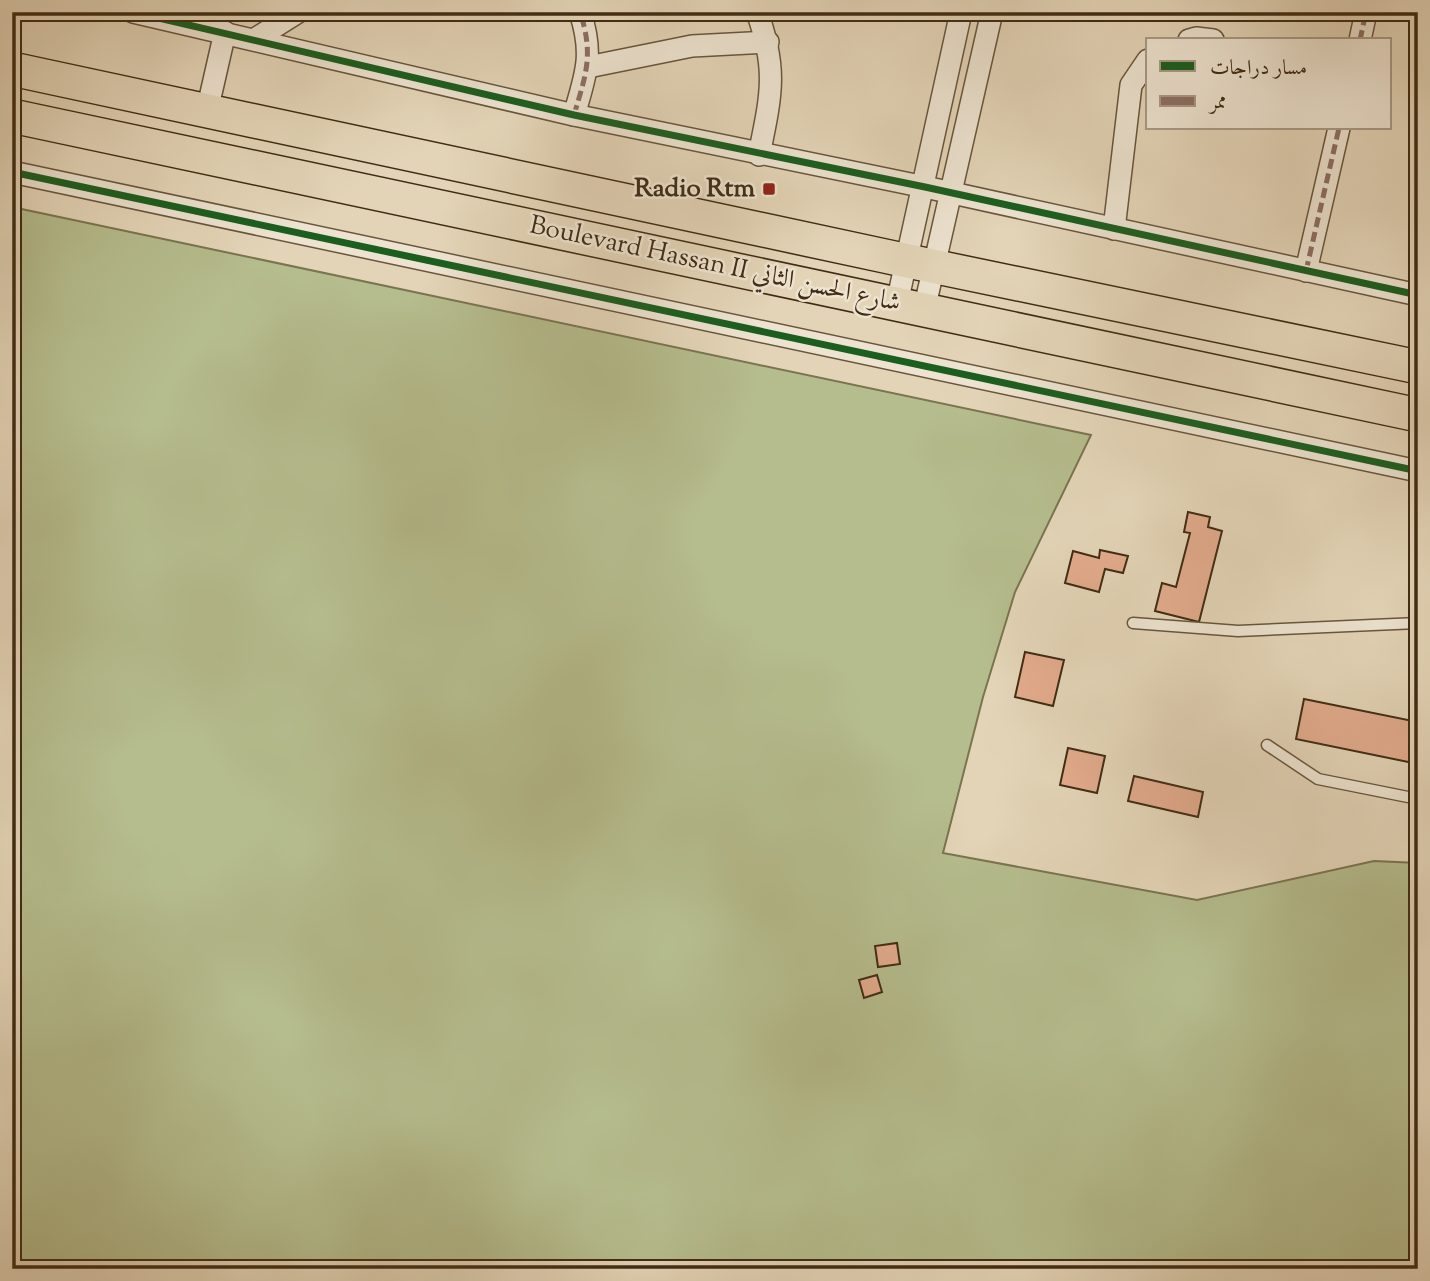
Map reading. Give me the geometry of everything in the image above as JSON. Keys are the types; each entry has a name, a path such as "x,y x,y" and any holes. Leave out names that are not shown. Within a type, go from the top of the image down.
{"main road":[{"name":"Boulevard Hassan II شارع الحسن الثاني","path":"12,69 1418,367"},
{"name":"Boulevard Hassan II شارع الحسن الثاني","path":"12,117 1418,415"}],"street":[{"path":"133,12 574,116 925,187 1418,295"},
{"path":"255,39 298,12"},
{"path":"574,116 588,67 587,33 580,12"},
{"path":"757,12 768,42 772,72 771,98 759,155"},
{"path":"911,307 921,263 925,187 961,12"},
{"path":"921,263 952,194 992,12"},
{"path":"1360,38 1366,12"},
{"path":"207,111 225,32"},
{"path":"588,67 681,47 768,42"},
{"path":"1114,229 1131,85 1146,63"},
{"path":"1306,271 1339,130"},
{"path":"12,172 1418,471"}],"lane":[{"path":"1133,623 1238,631 1418,623"},
{"path":"1268,745 1318,779 1418,799"}],"green space":[{"path":"12,207 1091,435 1015,592 983,697 943,853 1197,900 1374,861 1418,863 1418,1269 12,1269"}],"building":[{"path":"1188,512 1210,517 1208,527 1222,531 1199,622 1155,611 1162,583 1176,587 1190,533 1184,532"},
{"path":"1100,550 1128,556 1123,573 1105,569 1099,592 1065,583 1073,551 1099,558"},
{"path":"1025,652 1064,660 1053,706 1015,697"},
{"path":"1304,699 1418,722 1418,764 1296,739"},
{"path":"1068,748 1105,756 1097,793 1060,785"},
{"path":"1134,776 1203,792 1198,817 1128,801"},
{"path":"897,943 900,964 878,967 875,946"},
{"path":"877,975 882,992 864,998 859,980"}],"marked path":[{"path":"574,115 587,64 587,40 580,12"},
{"path":"1360,38 1366,12"},
{"path":"1306,271 1339,130"}],"cycle path":[{"path":"133,12 574,115 925,187 1418,295"},
{"path":"12,172 1418,471"}],"place":[{"name":"Radio Rtm","path":"769,189"}]}
